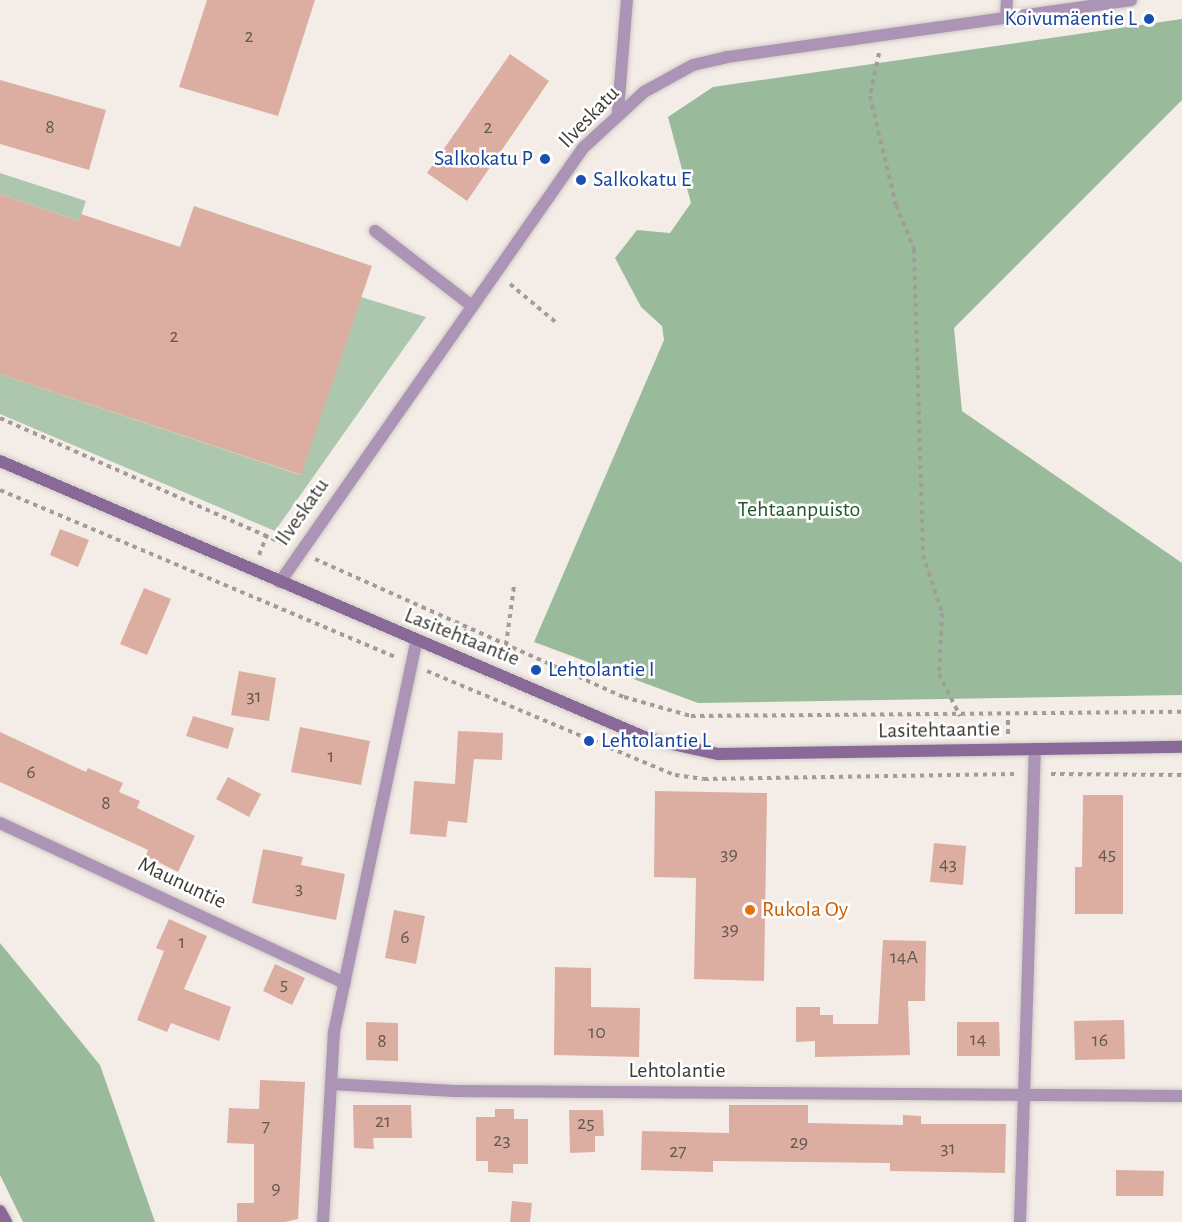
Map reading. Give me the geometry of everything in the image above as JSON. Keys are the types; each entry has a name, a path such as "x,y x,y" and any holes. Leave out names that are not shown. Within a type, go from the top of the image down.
{"street":[{"path":"618,111 627,0"},
{"path":"1006,18 1007,0"},
{"name":"Ilveskatu","path":"280,582 583,148 618,111 693,65 882,35 1131,0"},
{"path":"375,231 472,306"},
{"name":"Lasitehtaantie","path":"0,461 416,642 650,739 718,754 1182,747"},
{"path":"323,1222 334,1032 416,642"},
{"path":"1020,1222 1035,750"},
{"name":"Maununtie","path":"0,824 345,983"},
{"name":"Lehtolantie","path":"332,1084 454,1090 1182,1096"},
{"path":"0,1211 6,1222"}],"path":[{"path":"882,35 870,96 896,205 914,249 923,555 942,613 939,674 960,716"},
{"path":"497,270 525,300 558,324"},
{"path":"0,418 624,697 691,716 960,716 1182,712"},
{"path":"506,645 514,586"}],"green space":[{"name":"Tehtaanpuisto","path":"1182,19 1182,100 954,328 962,411 1182,563 1182,695 698,703 534,642 664,340 662,326 641,307 615,258 637,230 670,233 691,203 668,117 713,87"},
{"path":"0,173 86,201 79,221 0,194"},
{"path":"361,297 426,317 275,531 0,414 0,374 300,475"},
{"path":"0,943 100,1065 155,1222 23,1222 0,1175"}],"building":[{"path":"207,0 315,0 278,116 179,87"},
{"path":"510,54 549,81 467,201 427,173"},
{"path":"0,80 106,110 89,170 0,144"},
{"path":"0,194 79,221 81,214 180,247 194,206 372,266 301,475 0,374"},
{"path":"60,529 89,540 78,567 50,555"},
{"path":"144,588 171,599 147,655 120,644"},
{"path":"239,671 276,678 269,721 231,715"},
{"path":"193,716 234,728 228,749 186,736"},
{"path":"300,727 370,741 361,785 291,772"},
{"path":"458,731 503,733 502,760 474,759 467,823 448,821 446,837 410,834 414,781 455,784"},
{"path":"0,732 86,772 88,768 123,783 119,792 140,801 137,808 195,836 178,872 146,856 148,850 0,782"},
{"path":"228,777 261,794 249,817 216,799"},
{"path":"655,791 767,793 764,981 694,979 696,878 654,877"},
{"path":"1083,795 1123,795 1123,914 1075,914 1075,867 1082,867"},
{"path":"934,843 966,846 963,885 930,882"},
{"path":"263,849 303,857 301,865 345,874 336,920 252,903"},
{"path":"394,910 425,916 416,964 385,958"},
{"path":"169,919 207,936 184,989 231,1007 219,1041 171,1023 167,1032 137,1020 164,951 156,948"},
{"path":"883,940 926,941 925,1001 908,1001 910,1055 815,1057 815,1041 796,1042 796,1007 820,1007 820,1015 833,1015 833,1024 878,1024"},
{"path":"275,964 305,978 292,1005 263,991"},
{"path":"555,967 591,968 591,1007 640,1008 639,1057 554,1055"},
{"path":"1124,1020 1125,1059 1075,1060 1074,1021"},
{"path":"366,1022 398,1023 398,1061 366,1060"},
{"path":"957,1022 999,1022 1000,1056 957,1056"},
{"path":"260,1080 305,1082 298,1219 285,1222 237,1222 237,1203 254,1203 254,1144 227,1143 229,1108 259,1109"},
{"path":"353,1105 411,1105 412,1138 373,1138 374,1149 354,1148"},
{"path":"729,1105 808,1105 808,1123 903,1125 903,1115 921,1116 921,1124 1006,1124 1005,1173 890,1171 890,1163 713,1161 713,1172 641,1170 642,1131 729,1133"},
{"path":"495,1109 514,1109 514,1119 528,1119 528,1164 513,1164 513,1173 488,1172 488,1161 476,1161 476,1117 495,1117"},
{"path":"569,1110 603,1110 604,1136 595,1136 595,1152 570,1153"},
{"path":"1116,1170 1164,1171 1163,1196 1116,1196"},
{"path":"512,1201 532,1203 530,1222 510,1222"}],"place":[{"name":"Koivumäentie L","path":"1149,19"},
{"name":"Salkokatu P","path":"545,159"},
{"name":"Salkokatu E","path":"581,180"},
{"name":"Lehtolantie I","path":"536,670"},
{"name":"Lehtolantie L","path":"589,741"},
{"name":"Rukola Oy","path":"750,910"}]}
